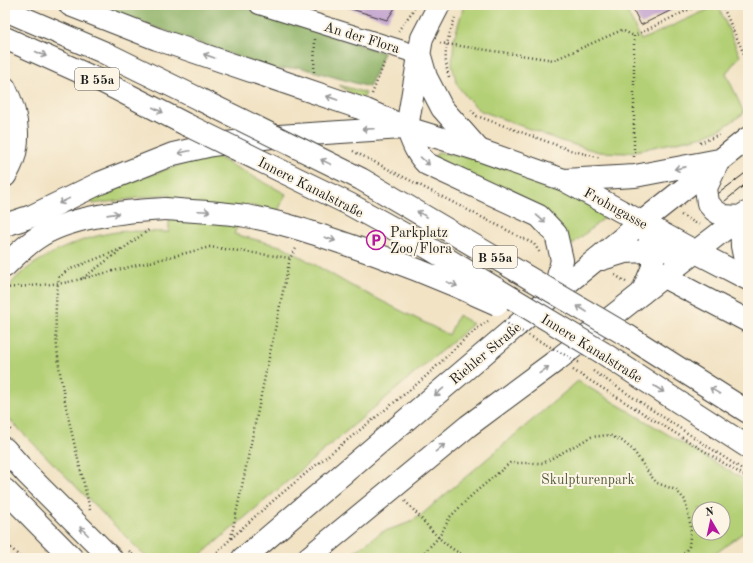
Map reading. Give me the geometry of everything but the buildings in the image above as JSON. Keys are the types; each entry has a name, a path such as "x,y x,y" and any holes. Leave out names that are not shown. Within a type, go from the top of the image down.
{"main road":[{"path":"70,5 363,120"},
{"path":"448,8 426,28 419,54 407,128 414,148 427,164 539,216 556,234 562,260 554,294"},
{"name":"Innere Kanalstraße","path":"5,10 103,52 361,179 628,336 748,412"},
{"name":"Innere Kanalstraße","path":"5,38 105,83 375,219 427,247 596,361 748,447"},
{"path":"419,54 426,76 442,108 479,150"},
{"path":"5,88 13,104 18,125 17,147 11,167 5,176"},
{"name":"Frohngasse","path":"5,225 32,216 100,183 172,154 363,120 407,128 479,150 564,180 696,252 748,278"},
{"name":"Riehler Straße","path":"245,557 554,294 748,138"},
{"path":"564,180 635,176 719,160"},
{"path":"719,160 706,188 708,202 714,210 724,216 745,214"},
{"name":"B 55a","path":"38,237 63,226 94,216 165,209 247,216 289,225 380,255 458,286 596,361"},
{"path":"308,558 468,426 557,360 717,234 745,214"},
{"path":"745,214 742,246 748,275"},
{"path":"642,222 653,250 653,267 642,293"},
{"path":"5,246 38,237"},
{"path":"5,266 38,237"},
{"path":"594,261 625,252 653,250 696,252"},
{"path":"664,277 748,321"},
{"path":"5,449 27,474 111,558"},
{"path":"5,490 72,558"}],"street":[{"name":"An der Flora","path":"259,5 391,47 419,54"}],"path":[{"path":"417,5 398,31 363,120 353,150 534,244 541,254 541,258"},
{"path":"634,36 698,5"},
{"path":"722,5 744,54"},
{"path":"448,8 445,62 451,85"},
{"path":"314,74 316,23"},
{"path":"446,46 554,60 622,30 634,36"},
{"path":"634,36 634,159 641,158"},
{"path":"466,106 477,116 570,150 603,159"},
{"path":"697,144 727,132"},
{"path":"663,205 717,234"},
{"path":"81,279 121,249 153,228"},
{"path":"5,288 64,283 210,247 290,258 231,538"},
{"path":"90,510 67,405 61,368 56,326 56,294 60,277 68,270 121,249"},
{"path":"211,558 231,538 327,455 418,382 475,330 493,318"},
{"path":"499,319 583,364"},
{"path":"557,360 748,478"},
{"path":"596,361 748,473"},
{"path":"419,558 439,538 450,517 472,495 510,463 543,463 591,437 609,435 622,441 633,450 650,476 657,483 676,490 685,500 691,528 688,546 681,558"},
{"path":"392,488 448,546 463,555 472,558"},
{"path":"5,542 21,558"}],"green space":[{"path":"94,5 235,5 384,53 369,87 299,67 274,70"},
{"path":"464,5 624,5 641,40 718,5 740,56 726,73 744,113 724,127 704,136 626,153 599,152 561,141 479,110 457,85 452,65 454,39"},
{"path":"339,85 366,93 362,101"},
{"path":"438,152 474,158 522,173 609,214 569,247 434,157"},
{"path":"211,154 286,194 278,211 247,205 234,234 284,247 350,285 449,335 458,315 473,324 197,558 147,558 5,415 5,294 15,279 38,261 78,242 104,234 117,232 169,232 169,194 93,204 90,196"},
{"name":"Skulpturenpark","path":"578,381 748,482 748,529 715,554 713,558 346,558 382,532 408,523 420,516"}],"tram line":[{"path":"719,193 748,171"},
{"path":"725,201 748,182"}],"place":[{"name":"Parkplatz Zoo/Flora","path":"376,240"}]}
